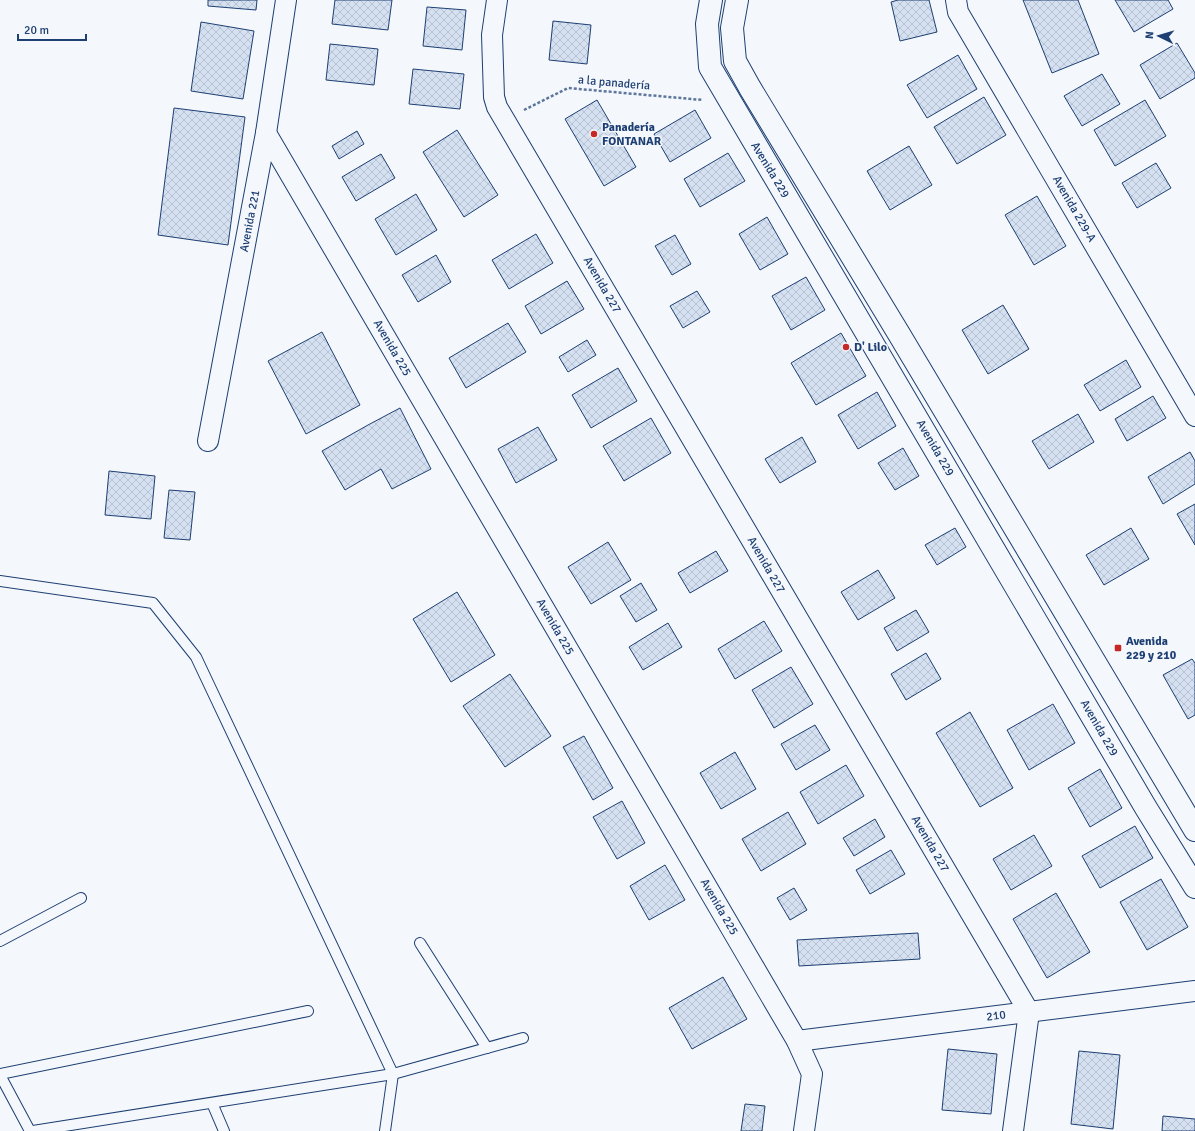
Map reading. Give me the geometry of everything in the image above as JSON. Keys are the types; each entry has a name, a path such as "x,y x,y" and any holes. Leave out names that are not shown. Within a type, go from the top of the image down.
{"street":[{"name":"Avenida 221","path":"208,441 266,133 286,0"},
{"name":"Avenida 227","path":"497,0 492,35 494,97 497,107 1029,1012"},
{"name":"Avenida 229","path":"711,0 707,24 710,67 729,102 876,348 1146,808 1195,887"},
{"name":"Avenida 229","path":"737,0 732,28 735,61 1195,830"},
{"name":"Avenida 229-A","path":"956,0 958,12 1195,416"},
{"name":"Avenida 225","path":"266,133 797,1041 812,1074 804,1131"},
{"path":"876,348 899,334"},
{"name":"210","path":"797,1041 1195,991"},
{"path":"1013,1131 1029,1012"}],"lane":[{"path":"0,581 153,604 196,657 393,1074 385,1131"},
{"path":"0,940 81,898"},
{"path":"420,944 487,1048"},
{"path":"30,1131 0,1075 308,1011"},
{"path":"33,1131 393,1074 523,1038"},
{"path":"212,1103 224,1131"}],"path":[{"name":"a la panadería","path":"505,120 568,88 729,102"}],"building":[{"path":"208,0 257,0 256,10 208,6"},
{"path":"335,0 392,0 388,30 332,24"},
{"path":"898,0 929,0 937,32 900,41 891,2"},
{"path":"1023,0 1078,0 1099,54 1052,73"},
{"path":"1115,0 1168,0 1173,9 1134,32"},
{"path":"427,7 466,10 462,50 423,46"},
{"path":"553,21 591,25 587,64 549,60"},
{"path":"201,22 254,31 243,99 191,91"},
{"path":"1177,43 1195,73 1195,78 1160,99 1140,65"},
{"path":"330,44 378,49 374,85 326,80"},
{"path":"958,55 977,89 927,118 907,85"},
{"path":"413,69 464,74 460,109 409,104"},
{"path":"1102,74 1120,104 1082,126 1064,96"},
{"path":"984,97 1006,135 957,164 934,127"},
{"path":"597,100 636,167 604,186 565,119"},
{"path":"1145,100 1166,136 1115,166 1094,130"},
{"path":"174,108 245,117 228,245 158,235"},
{"path":"695,110 711,138 670,162 654,134"},
{"path":"457,130 498,195 464,217 423,152"},
{"path":"357,131 364,144 339,159 332,146"},
{"path":"909,146 932,185 890,210 867,171"},
{"path":"728,153 745,181 700,207 684,179"},
{"path":"381,154 395,178 356,201 342,177"},
{"path":"1156,163 1171,188 1137,208 1122,183"},
{"path":"416,194 437,230 396,255 375,219"},
{"path":"1037,196 1066,246 1034,265 1005,215"},
{"path":"767,217 788,254 760,270 739,234"},
{"path":"536,234 553,263 509,289 492,260"},
{"path":"675,235 691,264 672,275 655,246"},
{"path":"436,255 451,282 418,302 402,275"},
{"path":"806,277 825,310 791,330 772,296"},
{"path":"567,281 584,309 541,334 525,306"},
{"path":"697,291 710,312 683,328 670,306"},
{"path":"1003,305 1029,349 988,374 962,330"},
{"path":"508,323 526,352 466,388 449,358"},
{"path":"322,332 360,405 306,434 268,361"},
{"path":"841,333 866,376 816,405 791,363"},
{"path":"587,340 596,355 568,372 559,357"},
{"path":"1126,360 1141,387 1100,411 1084,385"},
{"path":"618,368 637,401 591,428 572,395"},
{"path":"877,392 896,426 858,449 838,415"},
{"path":"1153,396 1166,418 1127,441 1115,419"},
{"path":"400,408 431,469 392,489 381,469 345,490 322,451"},
{"path":"1078,414 1094,442 1049,469 1032,441"},
{"path":"651,418 671,453 624,481 603,446"},
{"path":"538,427 557,460 516,483 498,449"},
{"path":"802,437 816,462 780,483 765,459"},
{"path":"903,448 919,476 895,490 878,463"},
{"path":"1190,452 1195,461 1195,484 1163,504 1148,477"},
{"path":"109,471 155,476 151,519 105,515"},
{"path":"169,490 195,492 190,540 164,538"},
{"path":"1195,504 1195,545 1177,514"},
{"path":"955,528 966,547 937,565 925,545"},
{"path":"1131,528 1149,559 1104,585 1086,555"},
{"path":"608,542 631,580 591,604 568,567"},
{"path":"716,551 728,571 690,593 678,573"},
{"path":"878,570 895,598 858,620 841,592"},
{"path":"641,583 657,610 636,622 620,596"},
{"path":"457,592 495,655 451,682 413,619"},
{"path":"916,610 929,632 897,651 884,628"},
{"path":"764,621 782,651 735,679 718,649"},
{"path":"668,623 682,647 643,670 629,647"},
{"path":"926,653 941,679 906,700 891,674"},
{"path":"1192,659 1195,663 1195,715 1188,719 1163,675"},
{"path":"791,667 813,704 774,728 752,690"},
{"path":"510,674 551,736 505,767 463,706"},
{"path":"1053,704 1075,743 1029,770 1007,730"},
{"path":"970,712 1013,788 980,807 936,733"},
{"path":"815,725 830,750 796,770 781,744"},
{"path":"584,736 613,788 593,800 563,747"},
{"path":"735,752 756,789 721,809 700,773"},
{"path":"846,765 864,796 818,824 800,792"},
{"path":"1100,769 1122,808 1090,827 1068,788"},
{"path":"622,801 645,843 617,859 593,817"},
{"path":"788,812 806,844 761,871 742,839"},
{"path":"875,819 885,837 854,856 843,838"},
{"path":"1135,826 1153,858 1100,888 1082,856"},
{"path":"1034,835 1052,866 1011,890 993,859"},
{"path":"891,850 905,874 870,894 856,870"},
{"path":"665,865 685,900 649,920 630,886"},
{"path":"1161,879 1188,927 1147,950 1120,902"},
{"path":"794,888 807,910 790,920 777,898"},
{"path":"1056,893 1090,952 1047,978 1013,919"},
{"path":"918,933 920,959 799,966 797,940"},
{"path":"723,977 747,1019 692,1049 669,1008"},
{"path":"948,1049 997,1054 991,1114 942,1110"},
{"path":"1079,1051 1120,1055 1113,1129 1071,1124"},
{"path":"745,1104 765,1106 762,1131 741,1131"},
{"path":"1163,1116 1195,1119 1195,1131 1162,1131"}],"place":[{"name":"Panadería FONTANAR","path":"594,134"},
{"name":"D' Lilo","path":"846,347"},
{"name":"Avenida 229 y 210","path":"1118,648"}]}
